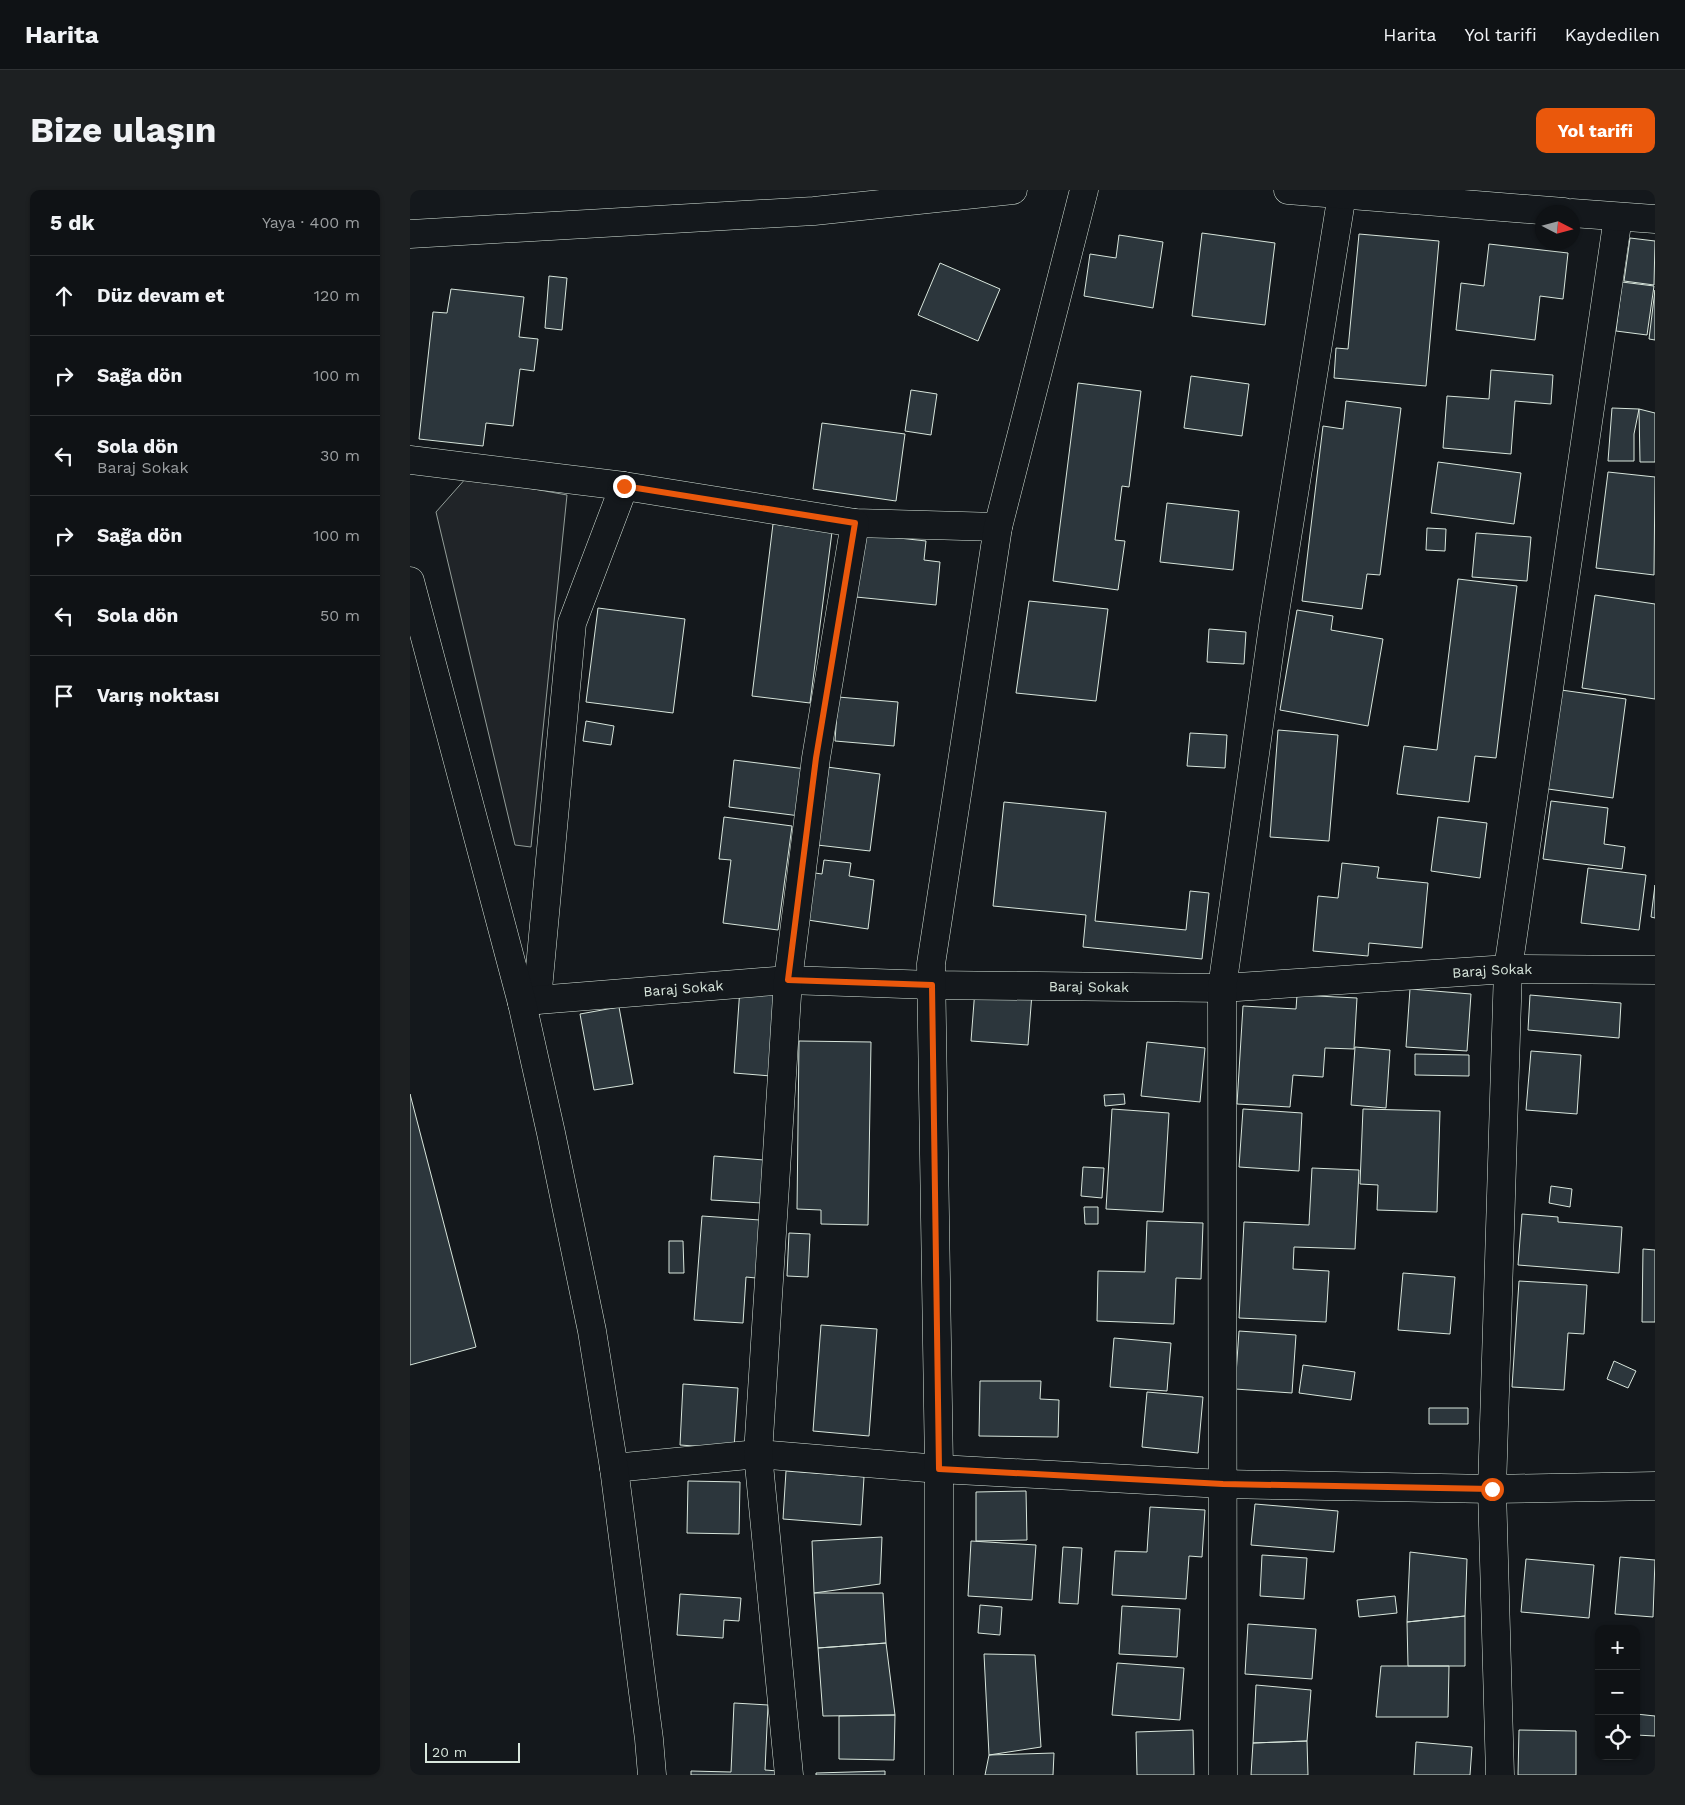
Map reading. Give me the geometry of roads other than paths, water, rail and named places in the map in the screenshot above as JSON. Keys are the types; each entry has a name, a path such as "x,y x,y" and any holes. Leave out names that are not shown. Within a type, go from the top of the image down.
{"street":[{"path":"410,234 814,210 1013,190"},
{"path":"939,1775 939,1469 931,964 998,527 1084,190"},
{"path":"1288,190 1535,210"},
{"path":"1223,1775 1222,988 1274,619 1342,194"},
{"path":"1580,214 1655,219"},
{"path":"1500,1775 1492,1489 1508,969 1618,217"},
{"path":"410,460 624,486 855,523 998,527"},
{"path":"530,1002 572,623 624,486"},
{"path":"789,1775 758,1454 788,980 816,758 855,523"},
{"path":"410,581 530,1002 551,1133 592,1331 614,1468 652,1775"},
{"name":"Baraj Sokak","path":"530,1002 788,980 932,985 1222,988 1508,969 1655,970"},
{"path":"614,1468 758,1454 939,1469 1223,1484 1492,1489 1655,1486"}]}
